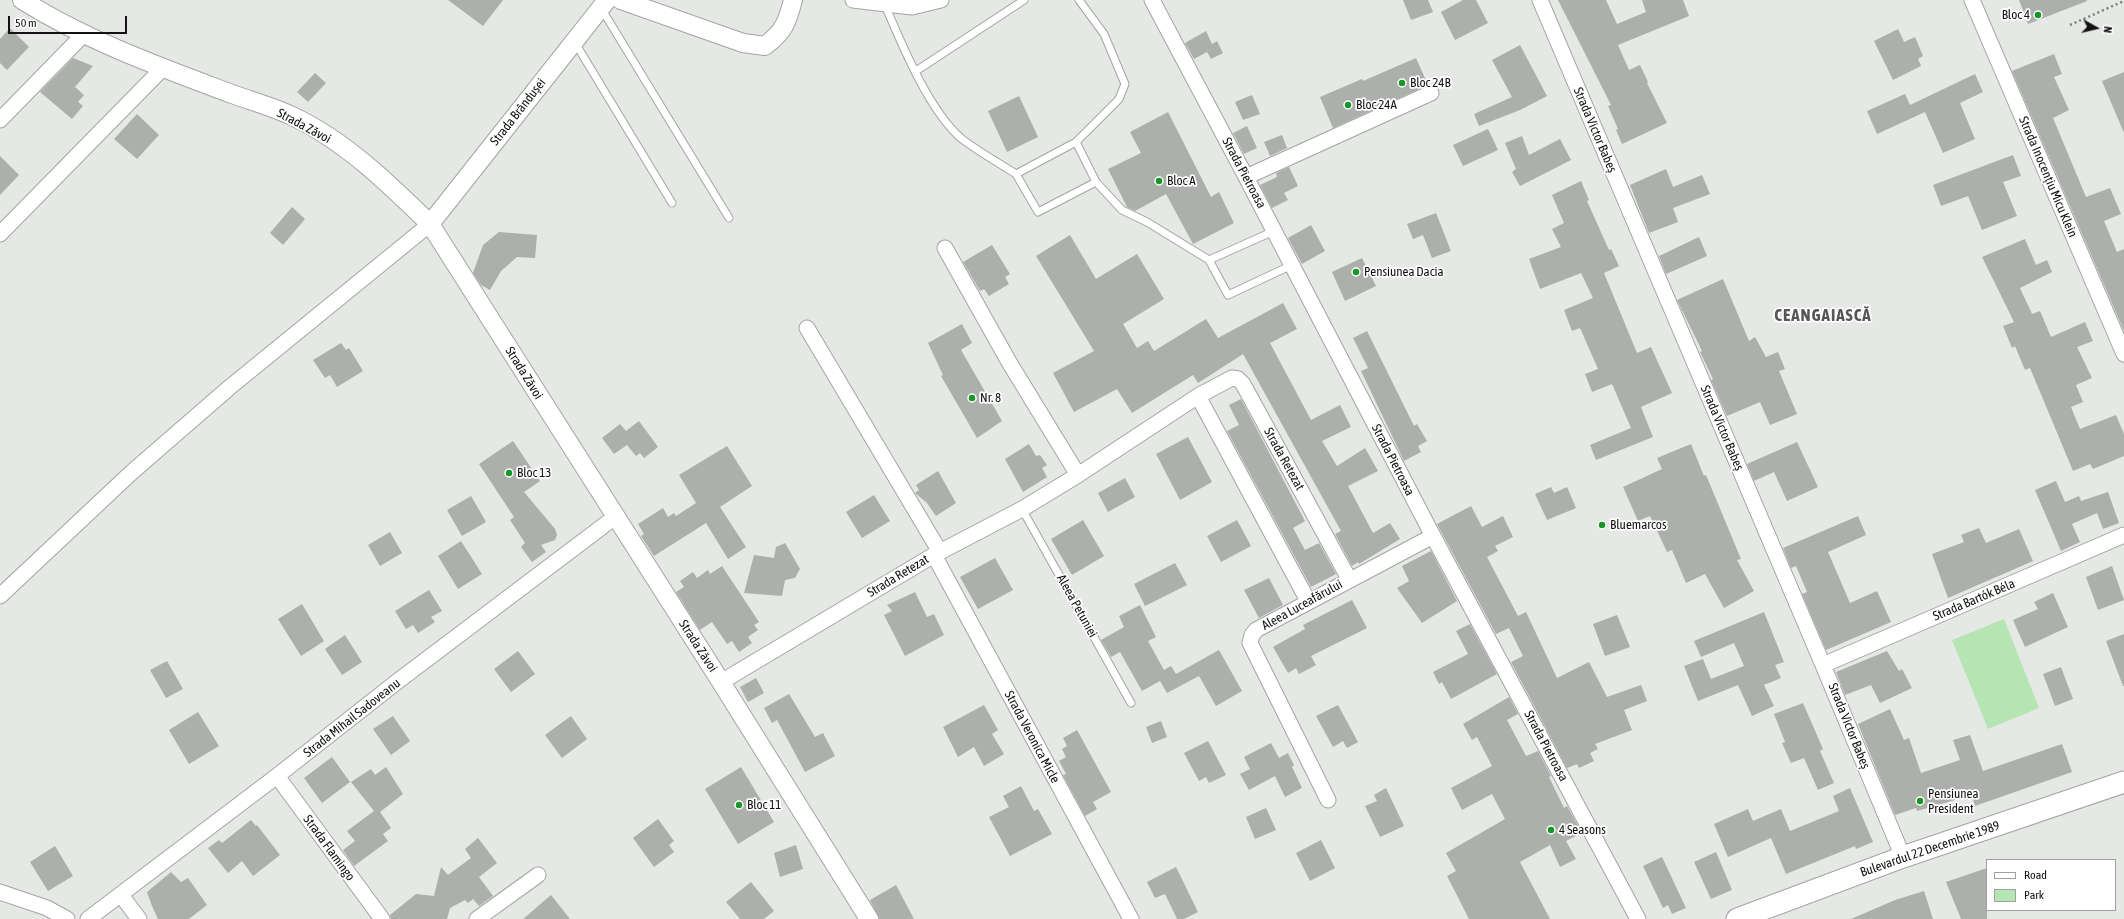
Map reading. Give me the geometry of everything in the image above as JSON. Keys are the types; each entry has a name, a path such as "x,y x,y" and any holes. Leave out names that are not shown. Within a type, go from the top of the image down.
{"main road":[{"name":"Bulevardul 22 Decembrie 1989","path":"1737,919 1903,857 2124,782"}],"street":[{"name":"Strada Zăvoi","path":"22,0 84,34 117,50 292,116 334,141 386,182 430,224 721,682 869,919"},
{"path":"621,0 743,43 765,46 781,33 793,0"},
{"path":"853,0 912,7 941,0"},
{"name":"Strada Pietroasa","path":"1152,0 1246,176 1433,536 1638,919"},
{"name":"Strada Victor Babeș","path":"1540,0 1823,665 1903,857"},
{"name":"Strada Inocențiu Micu Klein","path":"1972,0 2124,354"},
{"name":"Strada Brândușei","path":"430,224 604,4"},
{"path":"0,120 84,34"},
{"path":"0,234 164,67"},
{"path":"1246,176 1431,93"},
{"path":"0,596 132,472 230,387 430,224"},
{"path":"945,248 1009,362 1078,475"},
{"name":"Strada Veronica Micle","path":"807,328 937,554 1131,919"},
{"name":"Strada Retezat","path":"721,682 937,554 1022,509 1078,475 1198,396 1232,378 1238,379 1243,384 1349,579"},
{"path":"1198,396 1308,601"},
{"name":"Strada Mihail Sadoveanu","path":"88,919 277,776 398,681 615,517"},
{"name":"Strada Bartók Béla","path":"1823,665 2124,535"},
{"name":"Aleea Luceafărului","path":"1328,800 1250,643 1252,635 1256,630 1308,601 1433,536"},
{"name":"Strada Flamingo","path":"277,776 382,919"},
{"path":"477,919 538,875"},
{"path":"0,892 47,908 67,919"},
{"path":"121,895 139,919"}],"lane":[{"path":"916,71 1024,0"},
{"path":"1016,174 1076,142 1119,99 1125,84 1104,34 1079,0"},
{"path":"604,4 729,218"},
{"path":"885,5 898,37 939,113 962,139 1016,174 1038,212 1096,182"},
{"path":"574,41 672,203"},
{"path":"1076,142 1096,182 1122,210 1147,222 1209,260 1228,295 1292,265"},
{"path":"1209,260 1274,231"},
{"name":"Aleea Petuniei","path":"1022,509 1131,703"}],"path":[{"path":"2070,25 2124,1"}],"green space":[{"path":"2004,619 2039,708 1988,729 1952,640"}],"building":[{"path":"448,0 503,0 483,26"},
{"path":"1403,0 1428,0 1433,12 1411,20"},
{"path":"1463,0 1476,0 1488,23 1455,40 1441,12"},
{"path":"1558,0 1606,0 1617,24 1646,12 1642,0 1683,0 1689,16 1618,45 1629,70 1640,65 1648,82 1647,83 1667,123 1622,144 1616,130 1618,129 1608,106 1611,105"},
{"name":"Bloc 4","path":"2019,0 2087,0 2087,1 2028,24"},
{"path":"10,28 29,47 7,70 0,63 0,39"},
{"path":"1898,29 1904,42 1915,37 1923,56 1918,59 1921,66 1893,80 1874,41"},
{"path":"1206,31 1212,44 1217,41 1223,53 1211,59 1207,52 1194,59 1185,43"},
{"path":"1520,45 1547,96 1520,110 1479,126 1474,114 1512,97 1492,60"},
{"path":"2054,54 2062,74 2054,77 2069,110 2053,118 2086,197 2110,188 2121,214 2104,221 2117,252 2124,249 2124,331 2012,71"},
{"path":"73,58 93,66 75,87 84,95 78,102 83,106 72,119 40,92"},
{"path":"1416,58 1428,85 1333,128 1320,97 1362,79 1363,81"},
{"path":"2124,72 2124,133 2102,81"},
{"path":"315,73 326,83 308,102 297,92"},
{"path":"1975,74 1983,92 1960,103 1975,139 1943,153 1925,112 1877,134 1867,111 1905,94 1910,105"},
{"path":"1252,95 1260,114 1243,120 1235,102"},
{"path":"1019,96 1038,137 1007,152 988,111"},
{"name":"Bloc A","path":"1168,112 1211,197 1219,192 1234,223 1193,244 1166,194 1135,211 1127,207 1108,169 1141,153 1130,132"},
{"path":"137,114 159,135 137,159 114,139"},
{"path":"1247,126 1257,148 1244,154 1233,133"},
{"path":"1488,129 1498,150 1463,166 1453,145"},
{"path":"1282,135 1287,148 1270,156 1264,142"},
{"path":"1522,136 1529,155 1560,139 1571,160 1520,186 1512,172 1516,169 1505,143"},
{"path":"2013,155 2021,176 2003,182 2017,216 1982,230 1968,196 1941,206 1933,185"},
{"path":"0,156 19,175 0,195"},
{"path":"1289,167 1298,186 1284,193 1288,200 1272,208 1260,185 1277,177 1276,173"},
{"path":"1666,169 1673,187 1702,175 1710,194 1673,208 1678,222 1649,233 1630,185"},
{"path":"1581,181 1589,200 1587,201 1609,250 1611,249 1619,266 1604,273 1637,353 1651,347 1672,393 1641,407 1653,437 1596,460 1590,445 1631,428 1612,384 1592,392 1585,374 1598,369 1580,328 1572,331 1564,310 1593,298 1581,273 1540,289 1529,259 1561,247 1552,229 1564,223 1552,195"},
{"path":"292,207 305,219 283,245 270,233"},
{"path":"1436,213 1451,251 1432,258 1423,235 1413,239 1407,224"},
{"path":"1311,225 1325,251 1302,264 1288,238"},
{"path":"499,232 537,235 535,258 517,257 501,271 490,290 481,285 473,273 483,245"},
{"path":"1070,235 1096,279 1137,254 1164,299 1123,324 1137,348 1148,341 1154,351 1206,319 1218,338 1283,303 1297,329 1270,343 1311,420 1340,405 1351,427 1322,441 1337,466 1365,448 1378,471 1348,486 1373,533 1390,523 1400,539 1359,564 1358,562 1352,566 1335,534 1341,531 1243,354 1198,383 1193,375 1132,413 1117,389 1074,412 1053,373 1094,351 1036,256"},
{"path":"1699,237 1707,256 1666,274 1659,256"},
{"path":"2025,239 2036,265 2047,260 2052,272 2020,288 2032,314 2040,311 2051,337 2085,322 2093,341 2077,347 2092,378 2076,385 2083,402 2071,407 2080,429 2116,415 2124,434 2124,456 2093,469 2090,464 2073,471 2030,368 2025,370 2015,346 2012,348 2003,326 2014,322 1982,257"},
{"path":"992,245 1010,274 1005,277 1009,284 989,296 984,289 980,291 963,262"},
{"path":"1362,258 1376,286 1345,301 1332,272"},
{"path":"1723,279 1749,341 1755,337 1766,357 1778,352 1785,369 1779,371 1797,414 1770,425 1760,402 1727,416 1711,380 1713,379 1700,352 1702,351 1677,300"},
{"name":"Nr. 8","path":"962,324 972,343 961,350 1002,421 977,438 941,376 943,375 928,343"},
{"path":"1367,331 1414,426 1417,424 1427,441 1418,446 1421,452 1404,461 1361,371 1368,368 1353,338"},
{"path":"341,343 346,350 349,348 363,371 337,387 330,375 325,378 313,360"},
{"path":"1241,399 1305,521 1293,528 1305,550 1319,543 1336,574 1311,587 1227,431 1239,425 1229,405"},
{"path":"639,421 658,447 644,458 640,453 636,456 627,445 614,454 602,438 620,424 626,431"},
{"path":"1188,437 1212,482 1180,500 1156,454"},
{"path":"513,441 540,481 524,492 555,529 557,535 555,540 541,545 546,552 532,562 521,547 525,543 510,520 514,517 479,464"},
{"path":"1797,442 1818,487 1787,501 1774,472 1754,481 1747,464"},
{"path":"1029,444 1036,456 1040,455 1047,465 1042,468 1047,477 1023,492 1005,459"},
{"path":"1691,444 1704,476 1706,475 1741,559 1737,560 1754,591 1724,608 1705,574 1686,583 1672,550 1667,552 1650,516 1638,521 1623,487 1662,469 1657,458"},
{"path":"727,446 752,486 720,507 746,547 728,559 706,523 654,556 641,536 644,534 638,524 663,508 668,517 674,513 676,516 696,503 679,475"},
{"path":"938,471 956,503 936,516 927,503 915,493 919,490 916,485"},
{"path":"1125,478 1135,497 1108,512 1098,493"},
{"path":"2056,481 2065,502 2079,496 2081,501 2108,492 2119,523 2103,529 2097,513 2072,524 2080,542 2061,551 2035,490"},
{"path":"1551,487 1554,493 1567,487 1576,508 1547,520 1535,494"},
{"path":"874,495 890,521 862,538 846,512"},
{"path":"471,496 486,522 462,536 447,510"},
{"path":"1471,506 1482,527 1503,516 1513,537 1495,546 1498,551 1487,557 1518,616 1526,612 1557,678 1589,662 1607,697 1641,685 1647,701 1624,710 1632,730 1595,744 1598,749 1590,753 1594,761 1579,768 1577,764 1567,768 1511,662 1523,656 1509,628 1496,634 1437,524"},
{"path":"1858,516 1866,535 1828,552 1850,603 1877,591 1891,622 1826,650 1802,594 1807,592 1796,566 1791,568 1783,548"},
{"path":"1083,520 1104,556 1072,575 1051,539"},
{"path":"1237,520 1251,546 1221,562 1207,536"},
{"path":"1979,528 1986,543 2019,529 2033,561 1948,598 1932,554 1964,542 1961,535"},
{"path":"390,532 402,553 380,566 368,545"},
{"path":"461,541 482,574 458,589 438,556"},
{"path":"785,543 800,569 795,578 785,580 782,596 744,593 754,555 774,558 776,547"},
{"path":"1431,551 1457,601 1422,623 1397,588 1409,581 1402,566"},
{"path":"995,558 1013,590 978,609 960,577"},
{"path":"1175,563 1187,585 1145,606 1134,584"},
{"path":"722,566 759,622 754,625 758,630 748,637 752,643 739,652 732,641 727,644 712,622 700,630 676,592 684,587 680,581 693,572 697,578 708,570 710,574"},
{"path":"2112,566 2124,600 2098,610 2086,577"},
{"path":"1269,578 1283,605 1259,618 1244,590"},
{"path":"429,590 442,611 431,617 435,622 418,633 413,625 406,629 395,611"},
{"path":"915,592 927,617 934,614 944,635 905,656 884,615 892,611 887,605"},
{"path":"2053,593 2068,627 2025,647 2013,620 2038,609 2034,602"},
{"path":"1352,600 1367,628 1311,656 1316,665 1299,674 1296,668 1288,673 1273,647 1305,629 1303,625"},
{"path":"302,604 324,641 301,656 278,619"},
{"path":"1140,605 1156,637 1148,641 1164,670 1171,666 1176,674 1219,650 1242,691 1216,706 1199,676 1167,693 1160,681 1142,691 1120,652 1111,657 1101,640 1124,627 1119,616"},
{"path":"1764,612 1784,662 1775,665 1781,678 1764,685 1774,706 1752,716 1738,685 1698,701 1684,666 1703,659 1711,679 1744,666 1734,643 1701,657 1694,641"},
{"path":"1617,615 1630,647 1605,656 1593,624"},
{"path":"1470,624 1497,674 1451,699 1442,682 1439,684 1433,672 1468,654 1456,631"},
{"path":"2124,634 2124,686 2123,686 2106,641"},
{"path":"345,635 362,662 342,675 325,649"},
{"path":"518,651 535,674 511,692 494,669"},
{"path":"1887,651 1899,671 1902,669 1912,688 1880,703 1871,685 1845,695 1836,672"},
{"path":"167,661 183,689 166,698 150,670"},
{"path":"2061,667 2073,699 2055,706 2043,674"},
{"path":"756,678 764,693 748,702 740,687"},
{"path":"789,694 815,737 823,733 835,756 805,772 777,720 772,723 764,708"},
{"path":"1509,697 1518,714 1507,720 1526,756 1538,751 1551,776 1549,777 1564,808 1567,806 1582,833 1566,841 1576,859 1560,867 1550,845 1520,862 1550,919 1469,919 1447,876 1456,871 1446,853 1505,819 1492,794 1462,810 1451,788 1492,766 1477,737 1472,740 1463,724"},
{"path":"1803,703 1823,749 1820,751 1834,783 1818,790 1804,758 1791,763 1782,743 1785,742 1774,714"},
{"path":"984,705 998,730 992,734 1004,754 984,766 974,747 958,757 943,727"},
{"path":"1338,705 1358,742 1347,748 1343,741 1333,747 1316,716"},
{"path":"1890,709 1904,740 1909,738 1921,773 1960,760 1953,740 1970,735 1983,771 2062,744 2072,772 1975,806 1972,795 1917,811 1916,808 1895,815 1858,724"},
{"path":"198,712 219,746 189,764 169,730"},
{"path":"393,716 410,741 391,755 373,729"},
{"path":"571,716 587,739 562,758 545,735"},
{"path":"1161,721 1167,737 1152,743 1146,727"},
{"path":"1077,730 1111,792 1093,802 1097,809 1085,816 1063,775 1066,774 1059,761 1066,757 1062,749 1067,746 1063,738"},
{"path":"1208,741 1226,775 1209,783 1206,777 1199,781 1184,753"},
{"path":"1271,743 1279,758 1288,753 1294,765 1292,767 1302,788 1285,797 1275,776 1249,790 1240,774 1250,769 1244,757"},
{"path":"332,757 350,782 322,803 304,778"},
{"path":"386,767 403,794 380,812 391,828 383,834 388,841 354,866 343,850 355,841 347,831 374,811 351,782 371,769 375,775"},
{"name":"Bloc 11","path":"741,767 774,822 738,844 705,789"},
{"path":"1021,786 1034,811 1038,809 1052,834 1010,856 989,817 1009,807 1003,796"},
{"path":"1386,788 1404,826 1380,837 1365,806 1377,801 1374,795"},
{"path":"1850,788 1873,842 1856,849 1855,846 1786,874 1771,838 1728,857 1714,824 1748,809 1753,821 1781,809 1790,831 1839,811 1833,796"},
{"path":"1266,808 1276,830 1255,839 1246,817"},
{"path":"658,819 674,841 669,845 674,852 654,867 633,838"},
{"path":"251,820 256,826 257,825 280,855 253,876 242,861 228,873 208,848 219,840 222,843"},
{"path":"478,838 497,863 479,877 493,896 479,906 473,899 468,903 465,900 450,908 447,919 391,919 390,915 416,894 434,896 441,867 448,875 471,858 465,849"},
{"path":"1321,840 1335,868 1310,881 1296,853"},
{"path":"796,845 803,869 780,877 774,853"},
{"path":"55,846 73,876 48,891 30,862"},
{"path":"1716,852 1732,890 1711,899 1694,862"},
{"path":"1662,857 1686,908 1672,914 1668,905 1663,908 1643,866"},
{"path":"1176,867 1198,912 1184,919 1177,919 1165,894 1155,898 1147,882"},
{"path":"1986,868 1987,919 1961,919 1946,882"},
{"path":"171,872 181,882 188,878 207,905 189,919 158,919 152,906 147,892"},
{"path":"751,882 774,911 764,919 740,919 726,902"},
{"path":"896,885 914,919 879,919 870,900"},
{"path":"1924,891 1933,919 1851,919 1895,900"},
{"path":"551,895 570,919 523,919"}],"place":[{"name":"Bloc 4","path":"2038,15"},
{"name":"Bloc 24B","path":"1402,83"},
{"name":"Bloc 24A","path":"1348,105"},
{"name":"Bloc A","path":"1159,181"},
{"name":"Pensiunea Dacia","path":"1356,272"},
{"name":"Nr. 8","path":"972,398"},
{"name":"Bloc 13","path":"509,473"},
{"name":"Bluemarcos","path":"1602,525"},
{"name":"Pensiunea President","path":"1920,801"},
{"name":"Bloc 11","path":"739,805"},
{"name":"4 Seasons","path":"1551,830"}],"district":[{"name":"CEANGAIASCĂ","path":"1823,316"}]}
